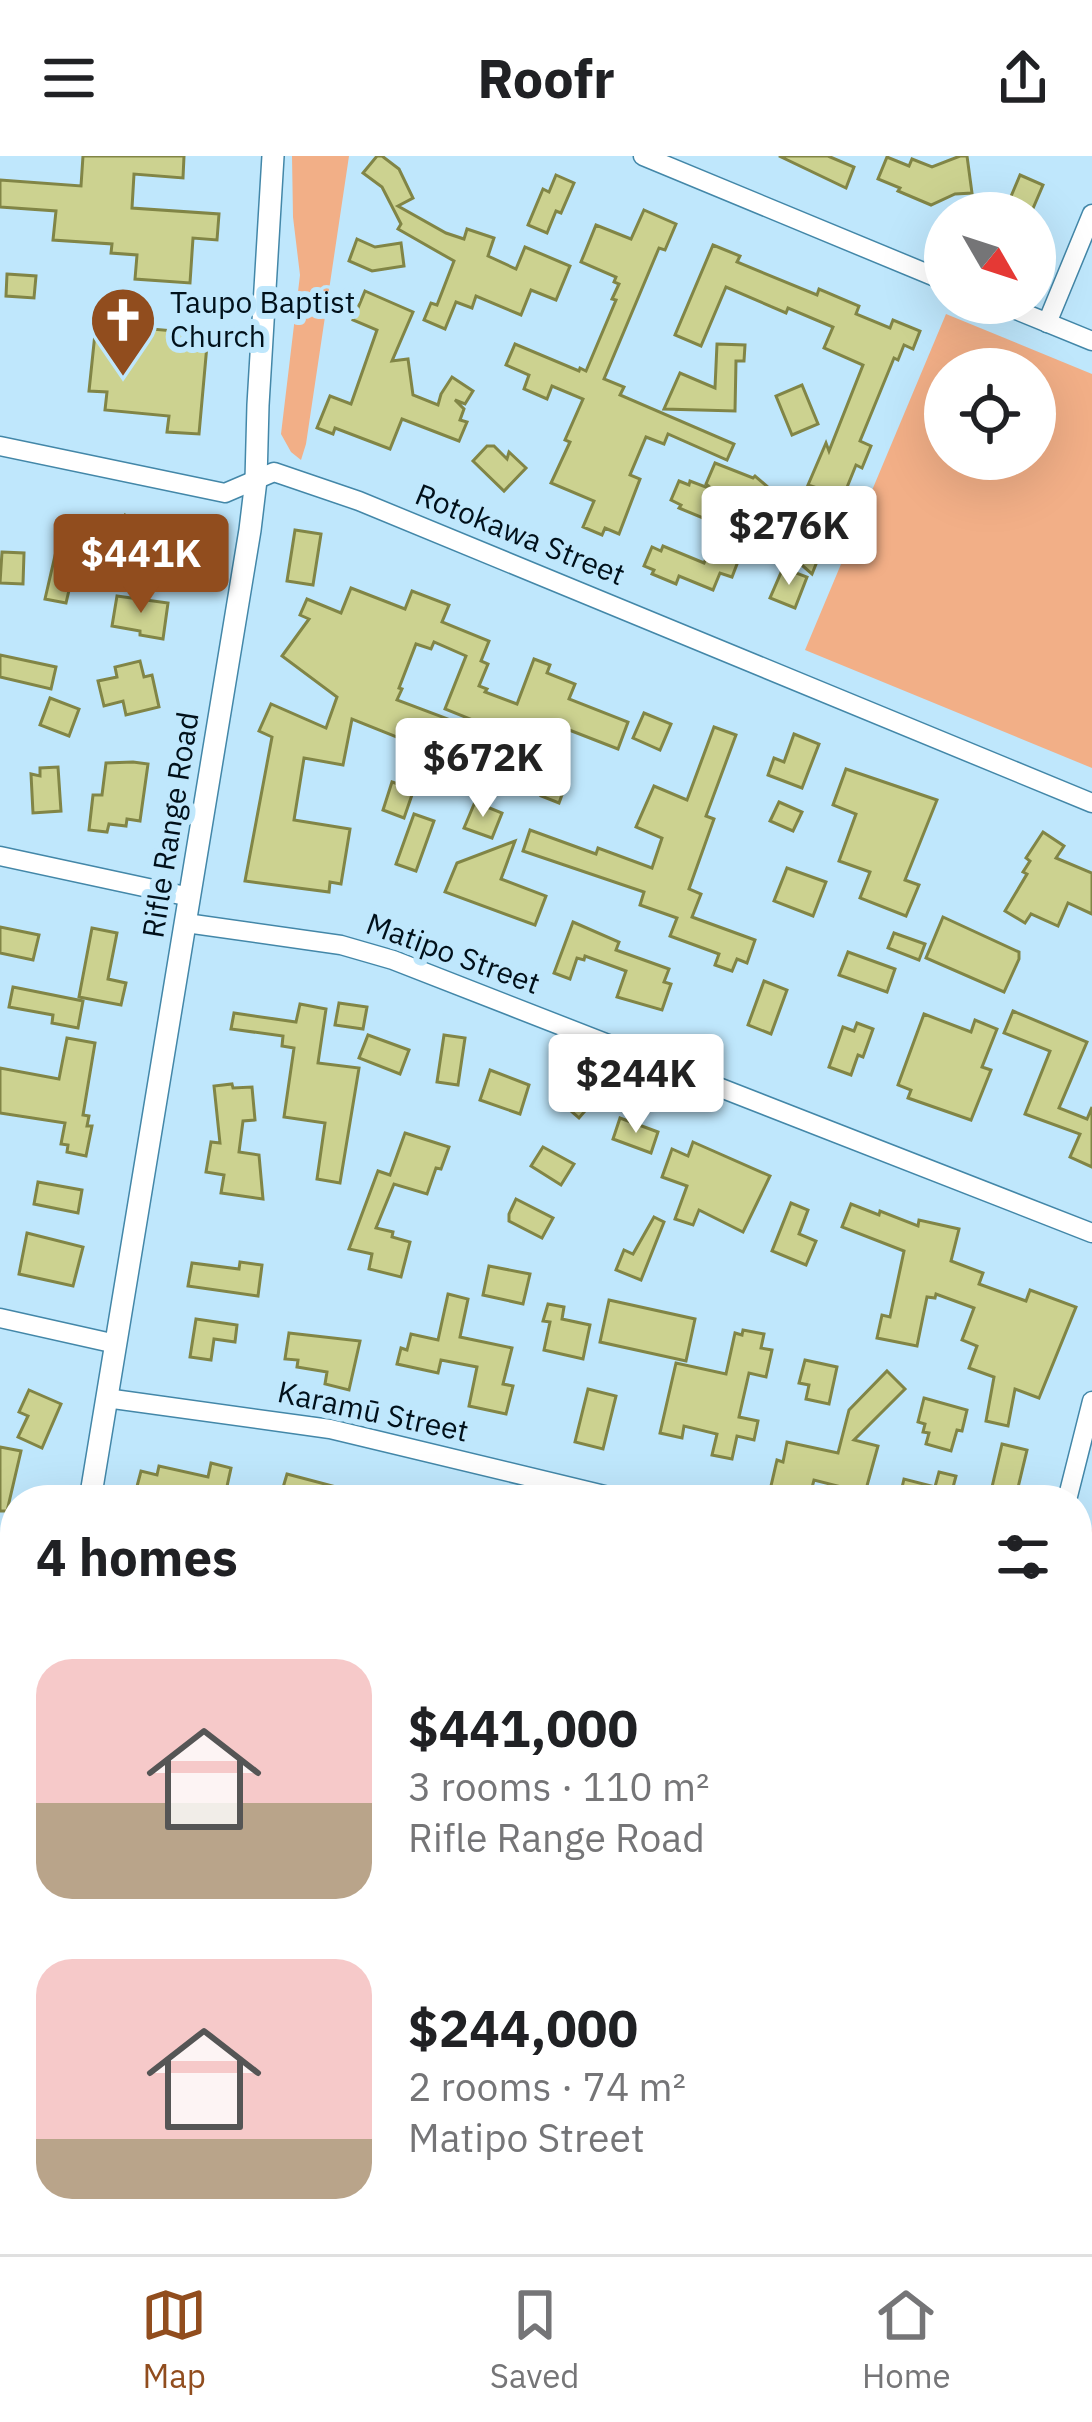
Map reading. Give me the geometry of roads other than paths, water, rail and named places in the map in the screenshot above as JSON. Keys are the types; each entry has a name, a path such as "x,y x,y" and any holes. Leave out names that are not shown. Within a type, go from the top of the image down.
{"street":[{"name":"Rifle Range Road","path":"92,1485 250,530 273,156"},
{"path":"643,156 924,272"},
{"path":"1056,301 1092,214"},
{"path":"1050,324 1092,341"},
{"name":"Rotokawa Street","path":"0,446 225,493 274,472 299,478 1092,803"},
{"path":"0,856 190,897"},
{"name":"Matipo Street","path":"186,923 341,946 393,960 1092,1233"},
{"path":"0,1318 116,1343"},
{"name":"Karamū Street","path":"106,1397 330,1429 563,1485"},
{"path":"1071,1485 1092,1401"}],"place":[{"name":"Taupo Baptist Church","path":"123,379"}]}
